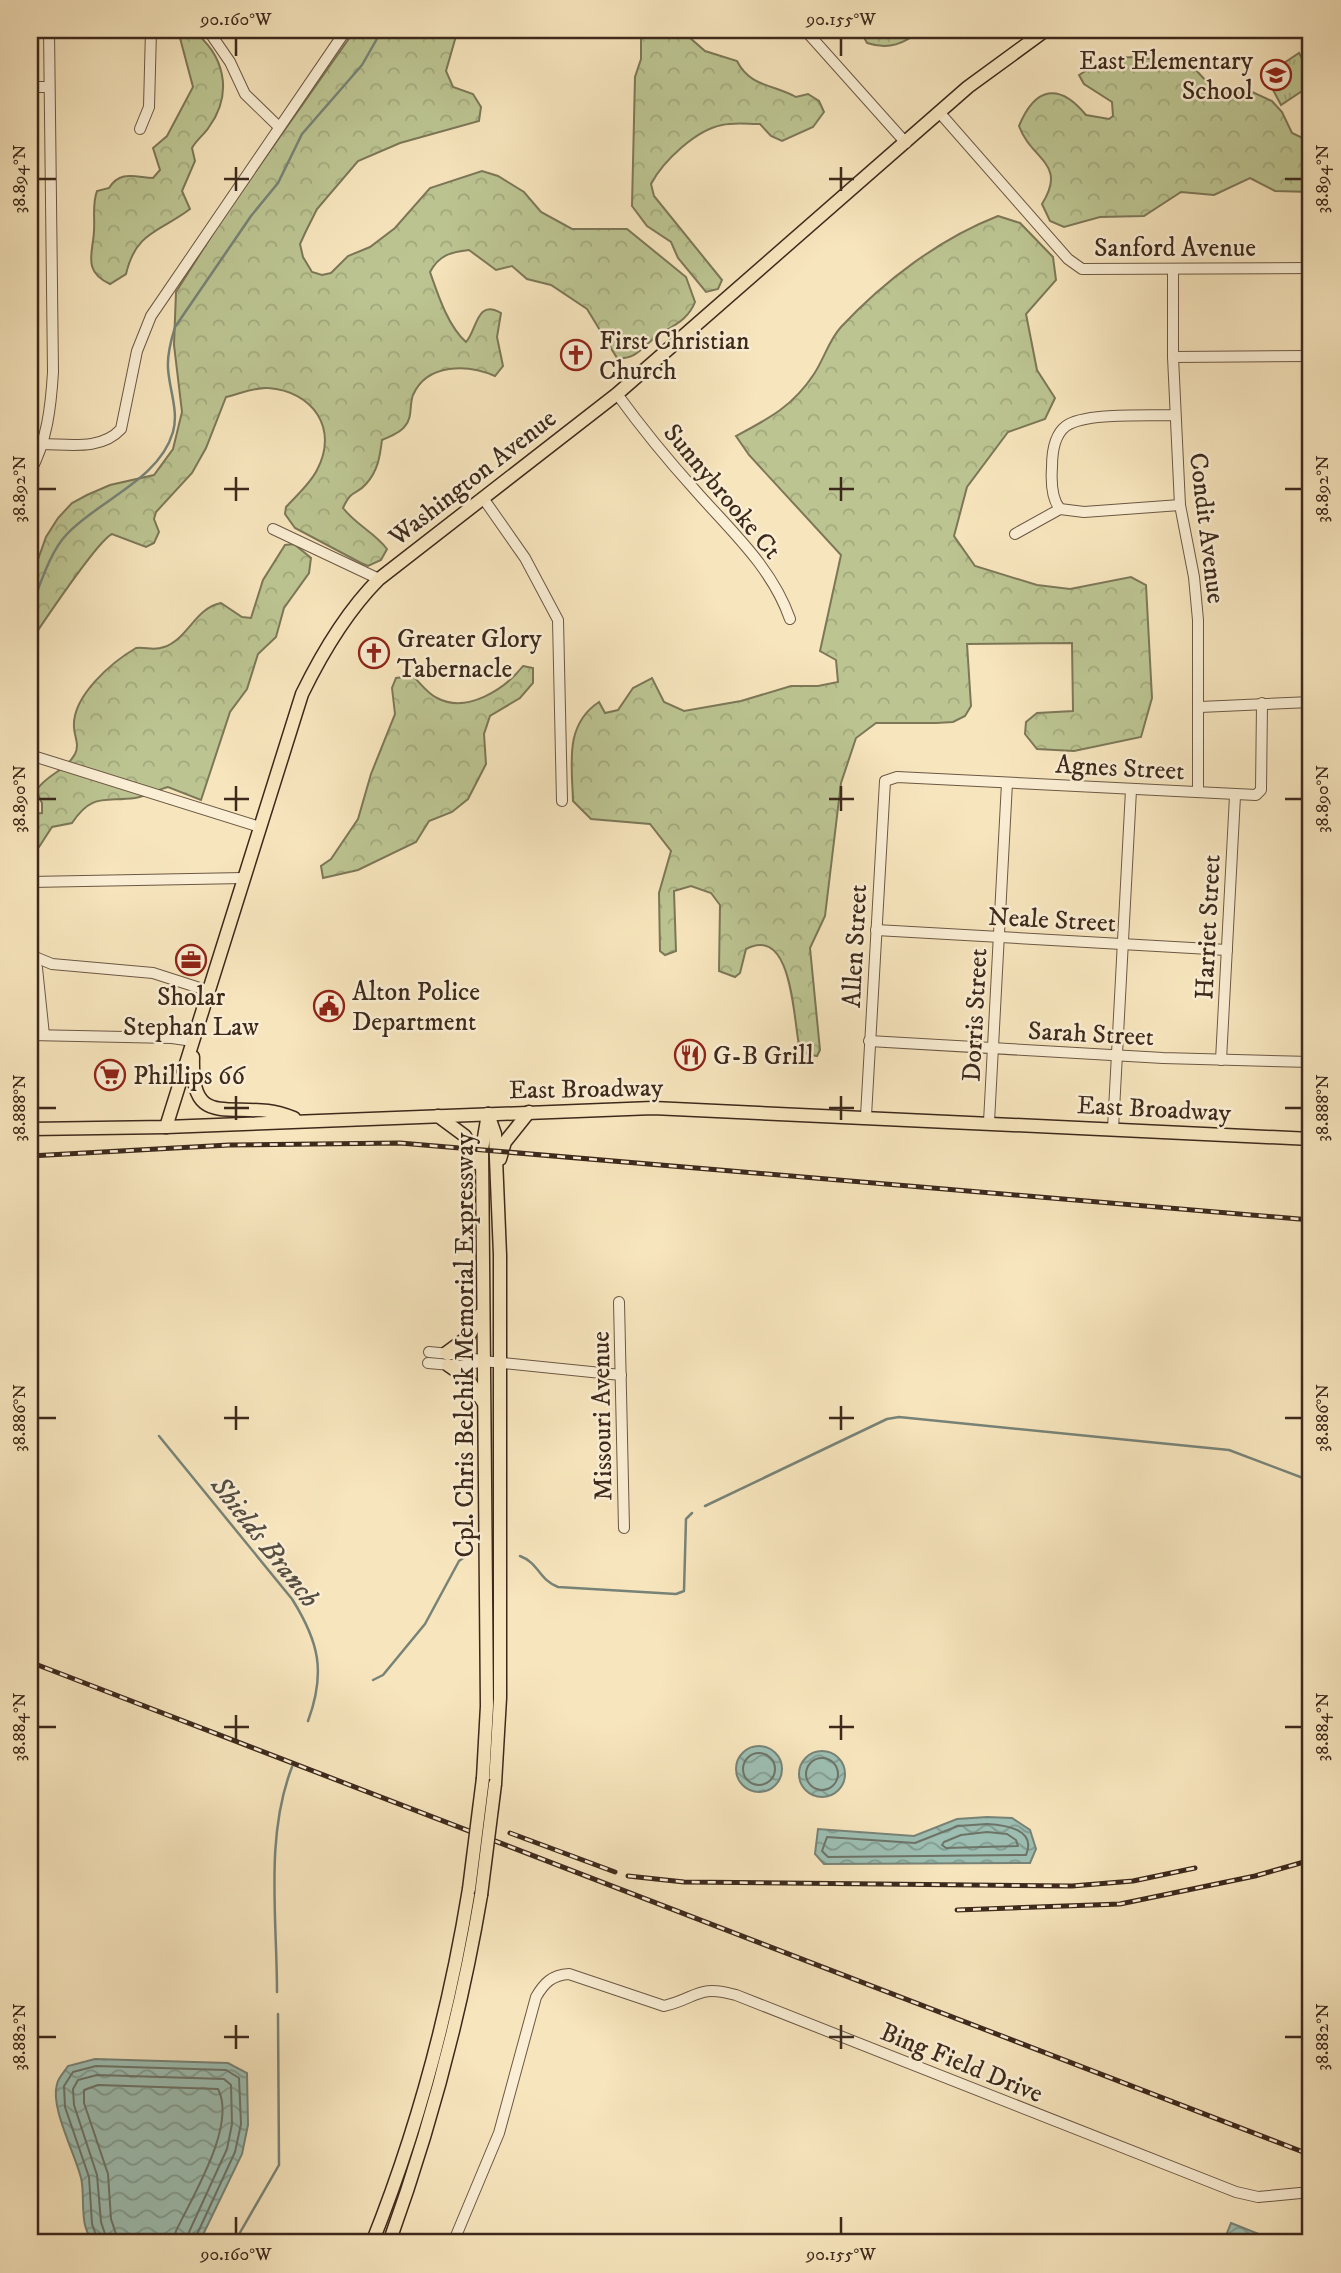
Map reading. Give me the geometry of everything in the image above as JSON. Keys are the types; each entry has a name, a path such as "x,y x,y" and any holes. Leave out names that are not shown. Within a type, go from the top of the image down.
{"main road":[{"name":"Washington Avenue","path":"166,1127 302,694 351,611 379,579 617,394 939,112 1046,30"},
{"path":"193,1041 193,1086 203,1103 226,1112 269,1111 308,1121"},
{"name":"East Broadway","path":"30,1129 166,1127 653,1108 1311,1139"},
{"path":"496,1170 505,1142 529,1112"},
{"name":"Cpl. Chris Belchik Memorial Expressway","path":"389,2243 431,2120 454,2031 500,1698 496,1170 495,1134 488,1114"},
{"name":"Cpl. Chris Belchik Memorial Expressway","path":"488,1114 483,1139 482,1308 489,1781"},
{"path":"437,1116 465,1136 482,1172"},
{"path":"482,1308 469,1336 447,1359 468,1378 484,1404"},
{"name":"Cpl. Chris Belchik Memorial Expressway","path":"372,2243 431,2074 475,1892"}],"street":[{"path":"30,472 42,443 53,372 49,30"},
{"path":"140,129 149,107 152,30"},
{"path":"208,30 226,54 245,94 278,127"},
{"path":"42,443 97,444 114,437 124,424 130,379 151,316 346,30"},
{"path":"805,30 906,143"},
{"path":"30,87 50,87"},
{"name":"Sanford Avenue","path":"939,112 1077,266 1088,270 1311,268"},
{"name":"Condit Avenue","path":"1173,270 1173,357 1180,505 1197,598 1200,707 1198,792"},
{"path":"1173,357 1311,356"},
{"name":"Sunnybrooke Ct","path":"617,394 695,490 747,547 782,596 790,619"},
{"path":"1060,509 1054,498 1052,467 1058,437 1067,425 1084,420 1175,415"},
{"path":"484,498 525,558 558,620 562,801"},
{"path":"1015,534 1060,509 1084,512 1180,505"},
{"path":"273,529 379,579"},
{"path":"1200,707 1311,702"},
{"path":"1235,796 1256,795 1261,790 1262,703"},
{"path":"30,755 260,827"},
{"name":"Agnes Street","path":"887,779 1198,792 1235,796"},
{"name":"Allen Street","path":"866,1116 884,786 887,779"},
{"name":"Dorris Street","path":"989,1122 1007,783"},
{"path":"1113,1129 1130,790"},
{"name":"Harriet Street","path":"1221,1060 1235,796"},
{"path":"30,882 244,878"},
{"name":"Neale Street","path":"876,930 1227,950"},
{"path":"30,956 52,964 153,973 209,991"},
{"path":"30,956 37,968 44,1035"},
{"path":"30,1035 172,1038 193,1041"},
{"name":"Sarah Street","path":"869,1041 1221,1060 1311,1062"},
{"name":"Missouri Avenue","path":"619,1302 624,1528"},
{"path":"428,1358 621,1375"},
{"name":"Bing Field Drive","path":"453,2243 499,2133 536,1997 543,1985 553,1978 569,1973 664,2006 702,1990 713,1989 736,1995 1236,2192 1258,2197 1311,2192"}],"green space":[{"path":"182,30 192,30 212,50 222,74 221,100 217,114 192,148 195,161 182,191 190,209 150,234 136,249 126,274 110,284 101,279 92,267 95,196 97,191 109,188 113,182 123,177 153,178 160,170 153,148 167,136 193,87 180,38"},
{"path":"355,30 463,30 456,36 446,71 453,87 473,94 481,107 479,121 400,143 358,161 317,209 300,244 303,257 312,272 322,275 331,273 348,256 370,247 395,228 430,188 482,171 498,176 524,192 541,212 572,229 627,229 686,277 695,302 692,308 680,321 636,354 617,358 587,309 551,285 527,279 512,266 496,270 469,250 446,255 430,272 449,319 466,342 482,313 493,309 501,313 497,337 503,366 495,376 461,368 438,372 428,377 413,395 409,419 405,426 398,433 382,440 376,469 363,488 349,498 343,508 387,549 381,560 368,566 295,528 285,514 286,507 317,470 323,455 323,427 318,415 298,396 268,388 252,390 226,397 206,448 192,473 156,512 154,519 159,532 154,543 146,547 112,534 83,566 30,642 30,582 46,537 58,518 72,503 87,495 110,485 154,475 173,449 182,412 174,345 176,292 224,216"},
{"path":"641,30 690,30 689,37 705,51 737,61 748,76 763,84 796,97 808,94 819,101 824,112 813,127 782,141 771,136 760,124 731,124 712,128 681,148 656,175 651,184 654,196 722,280 718,289 706,292 678,258 671,242 647,226 632,206 635,77 641,59"},
{"path":"860,30 921,30 902,42 882,46 867,43"},
{"path":"1299,53 1311,75 1311,85 1281,105 1272,88 1269,73"},
{"path":"1138,57 1191,65 1209,84 1220,89 1232,93 1248,90 1272,101 1282,112 1292,133 1311,142 1311,192 1275,191 1250,178 1214,195 1181,192 1144,216 1100,217 1064,227 1050,221 1042,204 1049,190 1049,170 1019,126 1025,113 1032,103 1048,93 1066,97 1086,115 1109,119 1113,116 1112,102 1084,84 1079,75 1107,58"},
{"path":"998,216 1020,223 1053,257 1056,280 1026,314 1037,370 1055,398 1045,419 1008,432 967,487 954,536 975,566 1037,585 1070,589 1131,577 1146,585 1152,698 1141,737 1074,751 1037,749 1025,734 1026,722 1037,713 1073,711 1072,643 967,644 971,706 965,716 953,722 876,723 856,738 841,783 825,916 810,948 820,1050 817,1056 807,1054 799,1045 788,977 773,950 761,945 746,949 740,973 735,977 719,971 720,905 711,893 691,886 674,891 676,951 665,955 660,951 659,893 671,851 650,824 591,819 573,801 572,746 580,722 588,711 599,702 605,713 618,710 633,688 652,678 664,702 684,711 741,701 791,686 818,686 838,682 836,660 820,651 841,555 749,455 736,436 770,417 798,395 814,374 841,327 875,293 934,249"},
{"path":"294,544 311,558 309,573 284,608 276,637 258,654 247,689 230,712 201,800 168,787 135,798 99,801 86,807 72,823 52,827 39,847 30,852 30,814 42,813 42,803 36,791 75,754 75,715 86,692 95,681 136,648 157,649 172,643 212,606 221,603 242,617 251,618 263,580 285,545"},
{"path":"523,666 533,668 533,683 520,698 490,716 484,734 486,764 468,799 452,812 429,821 416,842 358,870 323,878 321,866 331,859 358,819 371,774 395,714 392,688 396,678 413,676 434,696 461,703 484,697 496,690"}],"water":[{"path":"759,1746 775,1753 782,1769 775,1785 759,1792 743,1785 736,1769 743,1753"},
{"path":"822,1751 838,1758 845,1774 838,1790 822,1797 806,1790 799,1774 806,1758"},
{"path":"1012,1818 1030,1830 1036,1849 1030,1863 824,1864 815,1854 818,1829 914,1836 957,1819"},
{"path":"95,2059 228,2063 247,2073 248,2125 242,2154 199,2243 97,2243 87,2231 81,2178 60,2118 56,2094 58,2082 68,2066"},
{"path":"1231,2223 1281,2243 1223,2243"}],"waterway":[{"name":"Shields Branch","path":"30,610 50,560 67,534 142,476 166,449 175,424 168,363 175,327 251,216 278,183 302,134 362,65 382,30"},
{"path":"705,1506 887,1419 899,1417 1229,1450 1311,1481"},
{"name":"Shields Branch","path":"159,1436 292,1599 301,1615 314,1644 318,1672 314,1703 308,1721"},
{"path":"520,1556 558,1587 676,1594 684,1591 686,1519 692,1513"},
{"path":"373,1680 383,1675 425,1624 459,1561 466,1556"},
{"name":"Shields Branch","path":"277,1992 275,1849 278,1821 292,1767"},
{"name":"Shields Branch","path":"234,2243 279,2165 278,2014"}],"railway":[{"path":"30,1156 229,1145 400,1143 1311,1220"},
{"path":"30,1662 1311,2155"},
{"path":"510,1833 615,1872"},
{"path":"957,1910 1120,1904 1255,1876 1311,1860"},
{"path":"628,1876 684,1882 1072,1886 1133,1881 1195,1868"}],"place":[{"name":"East Elementary School","path":"1276,75"},
{"name":"First Christian Church","path":"576,355"},
{"name":"Greater Glory Tabernacle","path":"374,653"},
{"name":"Sholar Stephan Law","path":"191,960"},
{"name":"Alton Police Department","path":"329,1006"},
{"name":"G-B Grill","path":"690,1055"},
{"name":"Phillips 66","path":"110,1075"}]}
